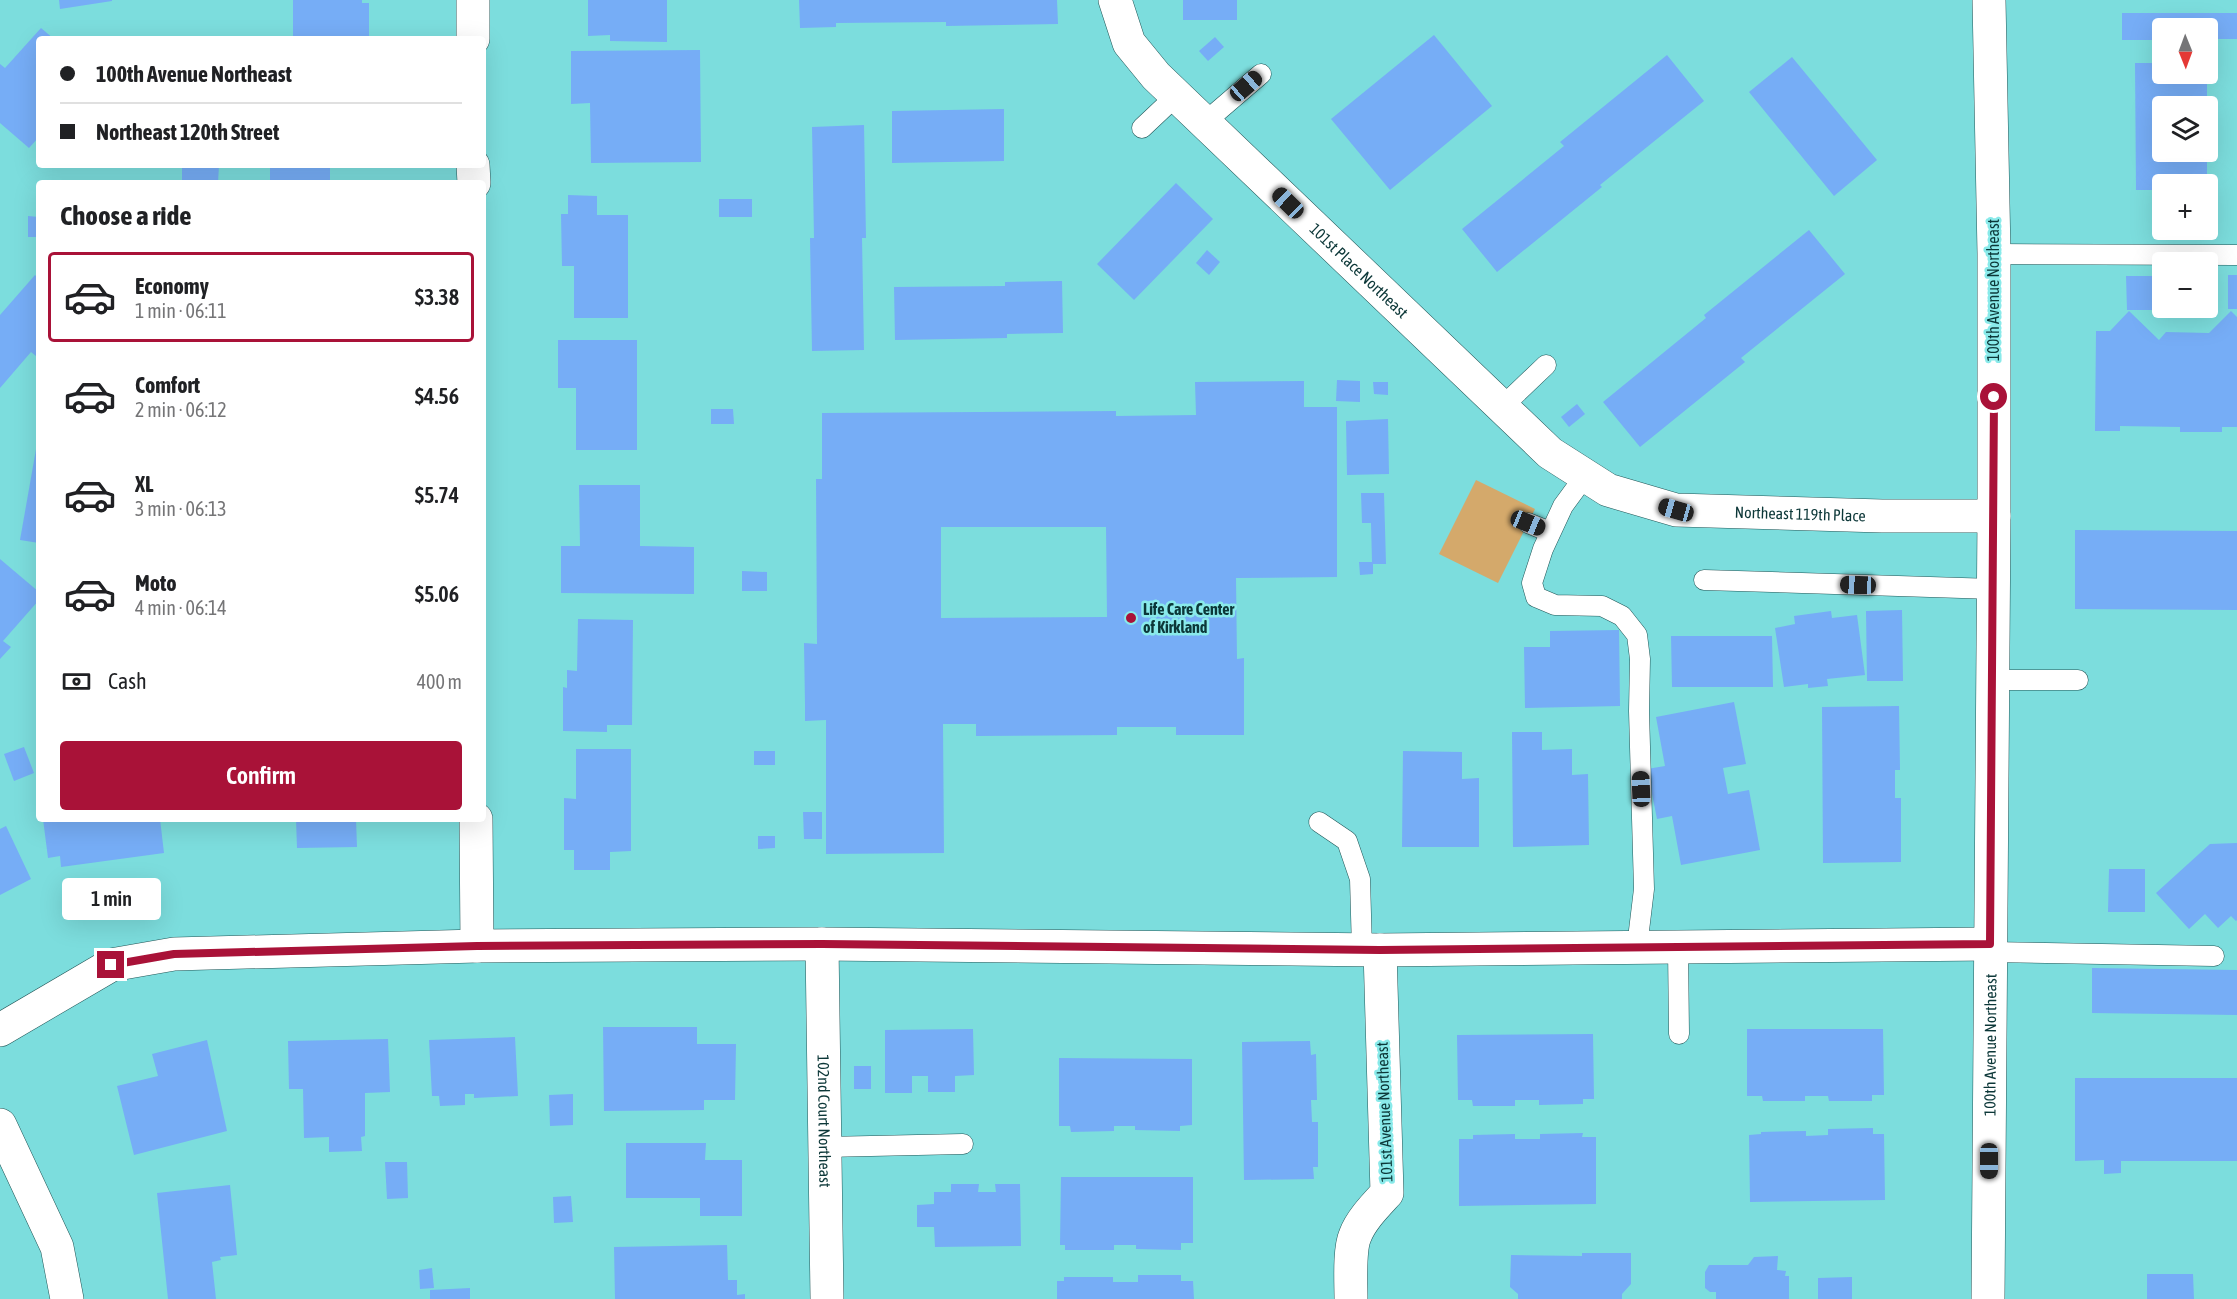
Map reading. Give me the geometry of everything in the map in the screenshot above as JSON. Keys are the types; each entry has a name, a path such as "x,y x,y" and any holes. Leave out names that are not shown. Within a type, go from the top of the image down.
{"street":[{"path":"473,0 473,36"},
{"name":"101st Place Northeast","path":"1115,0 1129,43 1156,76 1550,453 1596,483"},
{"name":"100th Avenue Northeast","path":"1988,1299 1994,589 1994,254 1989,0"},
{"name":"Northeast 119th Place","path":"1596,483 1676,510 1882,516 1994,516"},
{"path":"476,822 477,946"},
{"path":"0,1030 111,965 185,953 477,946 822,944 1371,950 1637,947 1990,948"},
{"name":"102nd Court Northeast","path":"822,944 827,1299"},
{"name":"101st Avenue Northeast","path":"1351,1299 1354,1237 1371,1209 1387,1194 1371,950"},
{"path":"0,1125 57,1247 67,1299"}],"lane":[{"path":"1204,123 1261,74"},
{"path":"1142,128 1177,95"},
{"path":"1994,254 2237,255"},
{"path":"1502,407 1546,365"},
{"path":"1596,483 1563,506 1550,532 1532,583 1536,597 1555,605 1602,606 1622,616 1637,635 1640,659 1639,711 1644,889 1637,947"},
{"path":"1528,523 1550,532"},
{"path":"1704,580 1994,589"},
{"path":"1992,680 2078,680"},
{"path":"1319,822 1347,841 1360,879 1371,950"},
{"path":"1678,947 1679,1034"},
{"path":"1990,948 2214,956"},
{"path":"825,1147 963,1144"}],"shaded area":[{"path":"1476,480 1535,509 1498,583 1439,554"}],"building":[{"path":"59,0 112,0 112,1 60,9"},
{"path":"293,0 362,0 362,3 369,3 369,36 293,36"},
{"path":"588,0 667,0 667,42 610,41 610,35 588,36"},
{"path":"799,0 1057,0 1058,24 946,26 946,22 836,23 836,27 800,28"},
{"path":"1183,0 1237,0 1237,20 1183,20"},
{"path":"2122,13 2237,13 2237,39 2218,39 2218,18 2152,18 2152,40 2122,40"},
{"path":"41,28 50,36 36,36 36,140 29,148 0,123 0,64 5,68"},
{"path":"1434,35 1492,106 1390,190 1331,119"},
{"path":"1215,37 1224,47 1208,61 1199,51"},
{"path":"700,50 701,162 591,163 590,103 571,104 571,51"},
{"path":"1667,55 1704,101 1497,272 1462,229 1564,146 1560,142"},
{"path":"1792,57 1877,160 1834,196 1749,92"},
{"path":"2135,63 2152,63 2152,84 2207,84 2207,96 2152,96 2152,162 2207,162 2207,174 2152,174 2152,190 2136,190"},
{"path":"1004,109 1004,161 892,163 892,111"},
{"path":"864,125 866,238 862,238 864,350 812,351 810,238 814,238 812,127"},
{"path":"182,168 219,168 218,180 182,180"},
{"path":"270,168 330,168 330,180 270,180"},
{"path":"1176,183 1213,219 1134,300 1097,264"},
{"path":"568,195 597,196 597,215 628,215 628,318 574,318 574,266 562,266 561,214 568,214"},
{"path":"719,199 752,199 752,217 719,217"},
{"path":"28,216 36,217 36,237 28,237"},
{"path":"1809,230 1845,274 1741,358 1745,362 1640,447 1603,402 1706,318 1704,315"},
{"path":"1207,250 1220,262 1209,275 1196,263"},
{"path":"35,275 36,356 31,352 0,388 0,315"},
{"path":"2228,275 2237,275 2237,309 2228,309"},
{"path":"2126,276 2152,276 2152,310 2127,310"},
{"path":"1062,281 1063,333 1007,334 1007,338 895,340 894,287 1005,286 1005,282"},
{"path":"2129,311 2159,340 2166,332 2209,333 2231,311 2237,317 2237,427 2222,427 2222,432 2180,432 2180,427 2120,426 2120,431 2095,431 2096,331 2110,331"},
{"path":"558,340 637,340 637,450 576,450 576,388 558,388"},
{"path":"1337,380 1360,381 1360,402 1336,401"},
{"name":"Life Care Center of Kirkland","path":"1304,381 1304,407 1337,407 1337,577 1236,578 1237,659 1244,658 1244,735 1176,735 1176,727 1117,727 1117,735 976,736 976,724 943,724 944,853 826,854 826,720 805,721 804,643 817,644 816,479 822,479 822,413 1116,411 1116,416 1196,415 1195,382","holes":["941,527 1106,527 1107,617 941,618"]},
{"path":"1373,382 1388,382 1388,395 1374,394"},
{"path":"1577,404 1585,414 1569,427 1561,417"},
{"path":"711,409 733,409 734,424 711,424"},
{"path":"1388,419 1389,474 1347,475 1346,421"},
{"path":"36,449 36,543 20,540"},
{"path":"579,485 640,485 640,546 694,547 694,594 561,593 561,546 580,546"},
{"path":"1361,493 1384,493 1386,564 1373,564 1373,574 1360,575 1359,562 1372,562 1371,523 1362,523"},
{"path":"2075,530 2237,531 2237,610 2075,609"},
{"path":"0,559 36,589 36,603 3,641 11,647 0,659"},
{"path":"742,571 767,572 767,591 742,591"},
{"path":"1902,610 1903,681 1867,681 1866,611"},
{"path":"1831,611 1832,618 1857,615 1865,675 1827,679 1828,686 1808,688 1808,684 1784,687 1775,628 1795,624 1794,616"},
{"path":"578,619 633,620 632,725 607,725 607,732 563,731 563,687 567,688 567,670 577,671"},
{"path":"1619,630 1620,706 1525,708 1524,647 1550,647 1550,631"},
{"path":"1671,636 1772,636 1773,687 1672,687"},
{"path":"1734,702 1746,764 1723,768 1728,794 1749,790 1760,850 1681,865 1672,816 1657,819 1647,769 1665,766 1656,717"},
{"path":"1899,706 1900,770 1895,770 1895,798 1901,798 1901,862 1823,863 1822,707"},
{"path":"1512,732 1542,732 1542,750 1572,749 1572,775 1588,774 1589,845 1513,847"},
{"path":"24,747 34,773 14,781 4,754"},
{"path":"576,749 631,749 631,851 610,852 610,870 574,870 574,850 564,850 564,798 576,799"},
{"path":"754,751 775,751 775,765 754,765"},
{"path":"1403,751 1462,752 1462,779 1479,778 1479,847 1402,847"},
{"path":"803,812 822,812 822,839 804,839"},
{"path":"43,822 160,822 164,853 61,867 60,856 48,858"},
{"path":"296,822 356,822 357,847 297,848"},
{"path":"6,826 31,879 0,895 0,829"},
{"path":"758,836 775,836 775,848 758,849"},
{"path":"2237,843 2237,920 2231,916 2218,928 2205,914 2189,929 2156,893 2210,844"},
{"path":"2109,869 2145,869 2145,912 2108,912"},
{"path":"2092,968 2237,970 2237,1015 2092,1013"},
{"path":"603,1027 697,1027 697,1044 736,1044 735,1100 704,1100 704,1110 604,1111"},
{"path":"973,1029 974,1075 955,1076 955,1092 928,1092 928,1076 912,1076 912,1093 885,1093 885,1030"},
{"path":"1747,1029 1883,1029 1884,1095 1872,1095 1872,1101 1829,1101 1828,1096 1805,1096 1805,1101 1763,1101 1762,1096 1747,1096"},
{"path":"1593,1034 1594,1099 1583,1099 1583,1104 1539,1105 1539,1100 1515,1100 1515,1106 1473,1106 1472,1100 1458,1100 1457,1035"},
{"path":"515,1037 518,1096 474,1098 474,1094 465,1094 465,1105 440,1106 439,1096 432,1096 429,1040"},
{"path":"388,1039 390,1092 365,1093 365,1136 361,1137 362,1151 329,1152 329,1137 304,1138 303,1089 289,1089 288,1041"},
{"path":"207,1040 227,1131 134,1155 117,1086 158,1076 152,1054"},
{"path":"1310,1041 1311,1055 1316,1054 1317,1100 1311,1100 1312,1122 1318,1122 1318,1167 1313,1167 1314,1179 1244,1180 1242,1042"},
{"path":"1059,1058 1192,1059 1192,1125 1180,1126 1180,1131 1135,1130 1135,1126 1114,1126 1114,1131 1071,1132 1070,1126 1059,1126"},
{"path":"854,1066 871,1066 871,1089 854,1089"},
{"path":"2075,1078 2237,1078 2237,1161 2121,1161 2121,1173 2104,1174 2104,1160 2075,1161"},
{"path":"573,1094 573,1125 550,1126 549,1095"},
{"path":"1873,1128 1873,1134 1884,1134 1885,1200 1750,1202 1749,1135 1761,1134 1761,1132 1806,1131 1806,1136 1828,1135 1828,1129"},
{"path":"1583,1133 1582,1137 1596,1137 1596,1204 1459,1206 1459,1139 1473,1139 1473,1135 1515,1134 1515,1139 1540,1139 1540,1134"},
{"path":"626,1143 706,1143 705,1160 742,1160 742,1216 700,1216 700,1198 626,1198"},
{"path":"385,1162 407,1162 408,1198 387,1199"},
{"path":"1061,1177 1193,1177 1193,1243 1181,1243 1181,1250 1136,1249 1136,1245 1114,1245 1114,1250 1065,1250 1065,1245 1060,1245"},
{"path":"951,1184 979,1184 978,1192 996,1192 995,1184 1020,1184 1021,1246 935,1247 934,1227 917,1227 917,1205 934,1204 934,1192 951,1192"},
{"path":"230,1185 237,1255 220,1257 221,1260 212,1262 216,1299 168,1299 157,1193"},
{"path":"571,1196 573,1222 554,1223 553,1197"},
{"path":"727,1245 728,1280 737,1280 737,1295 745,1294 745,1299 615,1299 614,1247"},
{"path":"1582,1253 1631,1253 1631,1284 1622,1294 1622,1299 1518,1299 1518,1294 1510,1287 1511,1255 1582,1256"},
{"path":"1778,1256 1777,1270 1786,1271 1785,1276 1789,1276 1789,1299 1716,1299 1716,1292 1710,1292 1705,1288 1705,1272 1709,1265 1748,1265 1754,1257"},
{"path":"432,1268 434,1288 420,1289 419,1270"},
{"path":"2147,1274 2193,1274 2194,1299 2147,1299"},
{"path":"1138,1275 1181,1275 1181,1281 1193,1281 1194,1299 1057,1299 1057,1281 1064,1281 1064,1277 1113,1277 1113,1282 1138,1282"},
{"path":"1852,1277 1852,1299 1818,1299 1818,1278"},
{"path":"470,1288 470,1299 430,1299 430,1290"}],"place":[{"name":"Life Care Center of Kirkland","path":"1131,618"}],"route":[{"path":"111,965 174,954 477,946 822,944 1380,950 1990,944 1994,397"}]}
